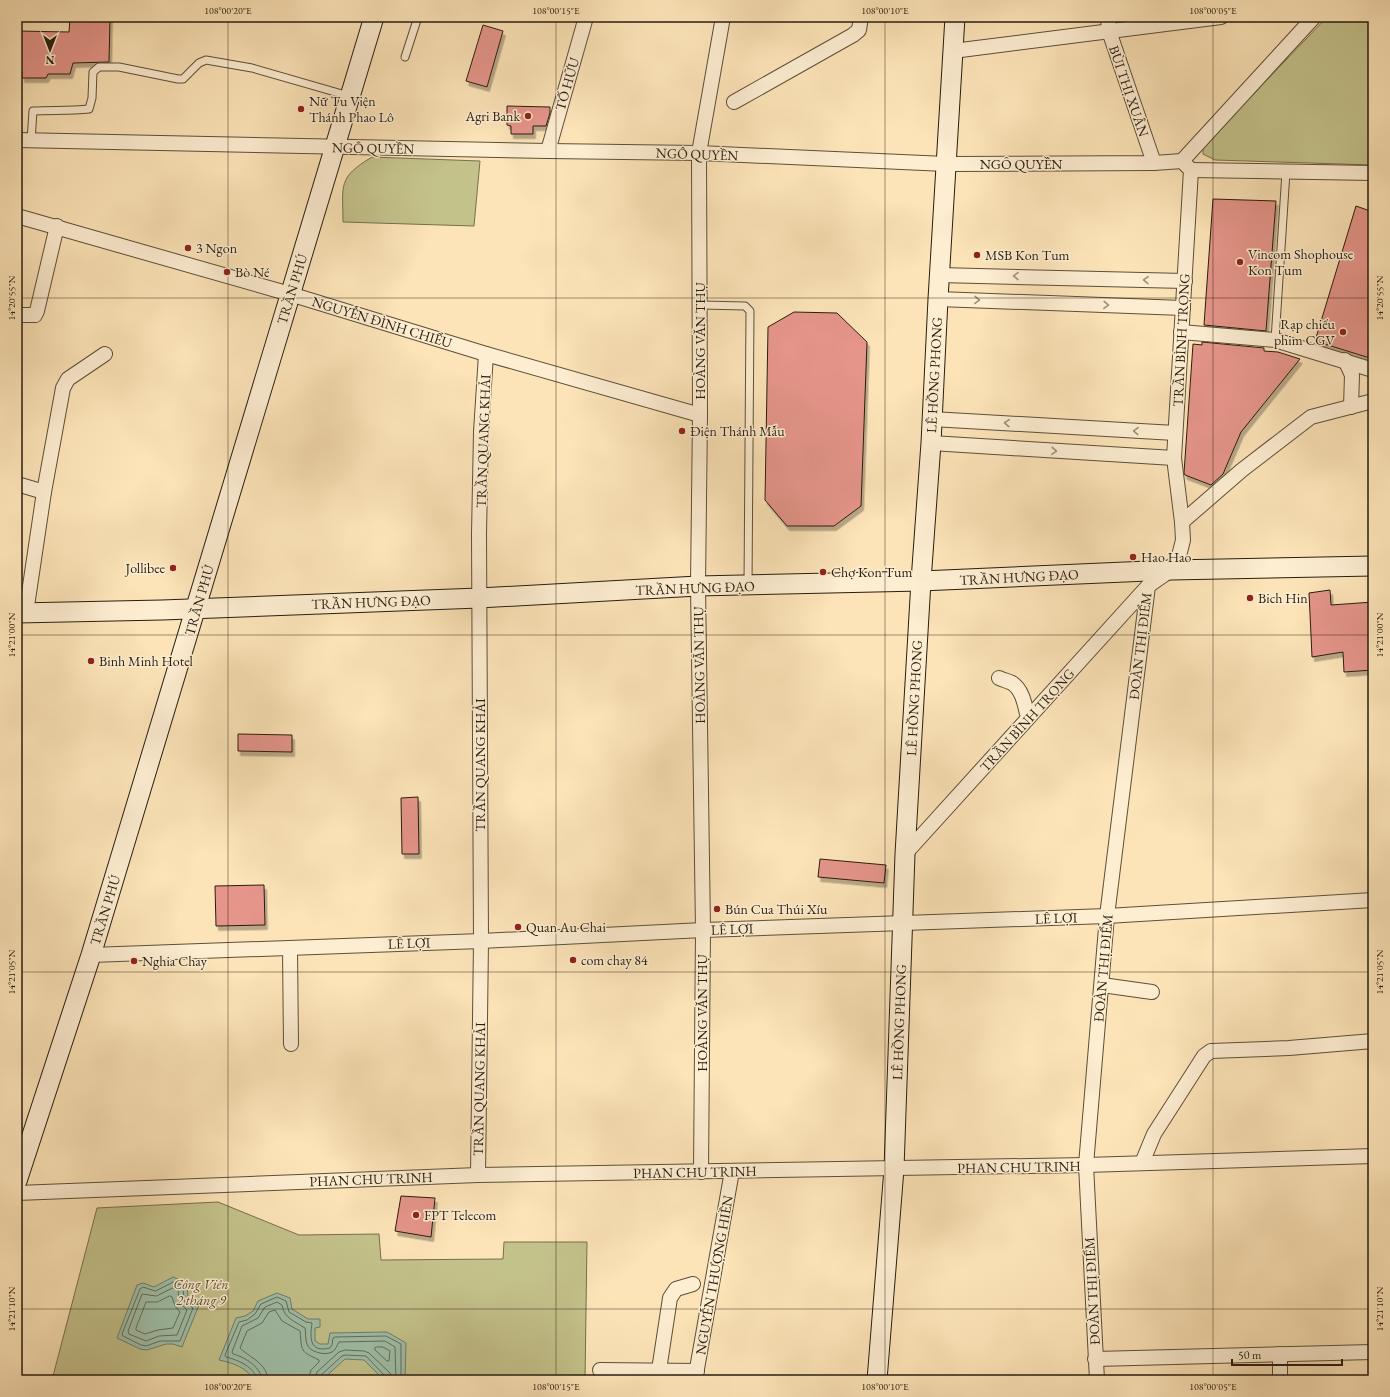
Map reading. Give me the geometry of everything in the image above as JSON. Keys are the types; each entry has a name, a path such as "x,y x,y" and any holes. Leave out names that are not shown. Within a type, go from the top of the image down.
{"street":[{"name":"TRẦN PHÚ","path":"17,1181 91,955 374,17"},
{"name":"TỐ HỮU","path":"548,151 586,17"},
{"name":"HOÀNG VĂN THỤ","path":"701,1172 703,930 698,586 700,415 699,153 724,17"},
{"path":"734,102 853,35 859,30 861,17"},
{"name":"LÊ HỒNG PHONG","path":"876,1380 894,1169 905,854 921,581 931,443 939,275 955,17"},
{"name":"BÙI THỊ XUÂN","path":"1108,17 1109,31 1154,163"},
{"path":"953,51 1221,17"},
{"path":"1187,165 1314,17"},
{"name":"NGÔ QUYỀN","path":"17,140 699,153 946,164 1154,163 1286,172 1373,173"},
{"name":"TRẦN BÌNH TRỌNG","path":"1171,570 1179,556 1183,540 1174,458 1183,308 1187,165"},
{"name":"NGUYỄN ĐÌNH CHIỂU","path":"17,216 58,226 290,294 486,354 700,415"},
{"path":"17,315 31,316 37,311 58,226"},
{"path":"939,275 1184,281"},
{"path":"938,299 1183,308"},
{"path":"1181,332 1275,340 1345,360 1373,370"},
{"path":"22,613 63,388 71,376 106,354"},
{"name":"TRẦN QUANG KHẢI","path":"478,1175 481,941 479,598 481,432 486,354"},
{"path":"1345,360 1352,375 1351,406"},
{"path":"1182,522 1242,470 1311,417 1373,401"},
{"path":"932,419 1175,433"},
{"path":"931,443 1174,458"},
{"path":"17,484 44,492"},
{"name":"TRẦN HƯNG ĐẠO","path":"22,613 479,598 698,586 921,581 1171,570 1373,566"},
{"name":"ĐOÀN THỊ ĐIỂM","path":"1097,1380 1086,1165 1107,916 1148,586 1171,570"},
{"name":"TRẦN BÌNH TRỌNG","path":"905,854 1148,586"},
{"path":"999,678 1012,683 1018,689 1024,701 1028,718"},
{"name":"LÊ LỢI","path":"91,955 481,941 703,930 1107,916 1373,900"},
{"path":"290,948 291,1044"},
{"path":"1102,985 1152,992"},
{"path":"1142,1164 1154,1134 1204,1056 1211,1051 1289,1048 1373,1041"},
{"name":"PHAN CHU TRINH","path":"17,1193 478,1175 1142,1164 1373,1156"},
{"name":"NGUYỄN THƯỢNG HIỀN","path":"696,1375 732,1170"},
{"path":"659,1370 670,1298 676,1289 693,1284"},
{"path":"1095,1359 1373,1352"},
{"path":"1280,1354 1280,1380"},
{"path":"600,1370 659,1370 696,1375"}],"lane":[{"path":"405,57 418,17"},
{"path":"31,141 33,111 69,111 89,109 92,98 93,72 99,67 119,67 178,80 183,79 199,62 206,60 252,68 350,96"},
{"path":"1275,340 1286,172"},
{"path":"700,305 745,306 750,311 748,585"}],"green space":[{"path":"1327,17 1373,17 1373,165 1215,160 1203,154 1203,147"},
{"path":"372,157 480,161 474,226 343,222 343,191 347,177 361,164"},
{"name":"Công Viên 2 tháng 9","path":"218,1202 299,1235 379,1234 381,1260 503,1259 504,1242 587,1242 585,1380 52,1380 97,1208"}],"water":[{"path":"173,1277 187,1283 188,1299 199,1305 182,1347 173,1344 166,1344 147,1350 140,1349 117,1338 137,1285 143,1283 154,1287"},
{"path":"277,1293 290,1298 292,1309 308,1319 320,1319 320,1327 315,1328 315,1341 320,1344 328,1344 330,1333 387,1332 406,1343 405,1380 384,1380 364,1360 345,1359 322,1380 254,1380 239,1366 219,1360 236,1318 245,1316 253,1311 258,1301"}],"building":[{"path":"70,17 110,17 109,62 73,63 70,74 48,74 46,78 22,78 22,72 17,72 17,31 69,32"},
{"path":"483,25 503,31 487,87 466,81"},
{"name":"Agri Bank","path":"507,106 550,107 550,113 546,126 533,126 533,134 511,134 511,126 507,125"},
{"name":"Vincom Shophouse Kon Tum","path":"1213,199 1276,201 1266,331 1204,325"},
{"path":"1356,206 1373,212 1373,359 1315,341"},
{"path":"794,312 837,313 867,342 861,506 834,526 787,526 765,500 768,327"},
{"path":"1202,342 1264,348 1264,351 1278,352 1300,359 1241,432 1223,474 1211,485 1185,475 1184,473 1193,344 1202,345"},
{"path":"1330,590 1331,605 1373,602 1373,670 1344,672 1343,652 1312,657 1309,593"},
{"path":"238,734 292,735 292,752 238,751"},
{"path":"418,797 419,854 402,854 401,798"},
{"path":"820,859 886,865 884,883 818,877"},
{"path":"264,885 265,925 216,926 215,886"},
{"name":"FPT Telecom","path":"401,1196 435,1198 431,1237 395,1231"}],"place":[{"name":"Nữ Tu Viện Thánh Phao Lô","path":"301,109"},
{"name":"Agri Bank","path":"528,116"},
{"name":"3 Ngon","path":"188,248"},
{"name":"MSB Kon Tum","path":"977,255"},
{"name":"Vincom Shophouse Kon Tum","path":"1240,262"},
{"name":"Bò Né","path":"227,272"},
{"name":"Rạp chiếu phim CGV","path":"1343,332"},
{"name":"Điện Thánh Mẫu","path":"682,431"},
{"name":"Hao Hao","path":"1133,557"},
{"name":"Jollibee","path":"173,568"},
{"name":"Chợ Kon Tum","path":"823,572"},
{"name":"Bich Hin","path":"1250,598"},
{"name":"Binh Minh Hotel","path":"91,661"},
{"name":"Bún Cua Thúi Xíu","path":"717,909"},
{"name":"Quan Au Chai","path":"518,927"},
{"name":"com chay 84","path":"573,960"},
{"name":"Nghia Chay","path":"134,961"},
{"name":"FPT Telecom","path":"416,1215"}]}
